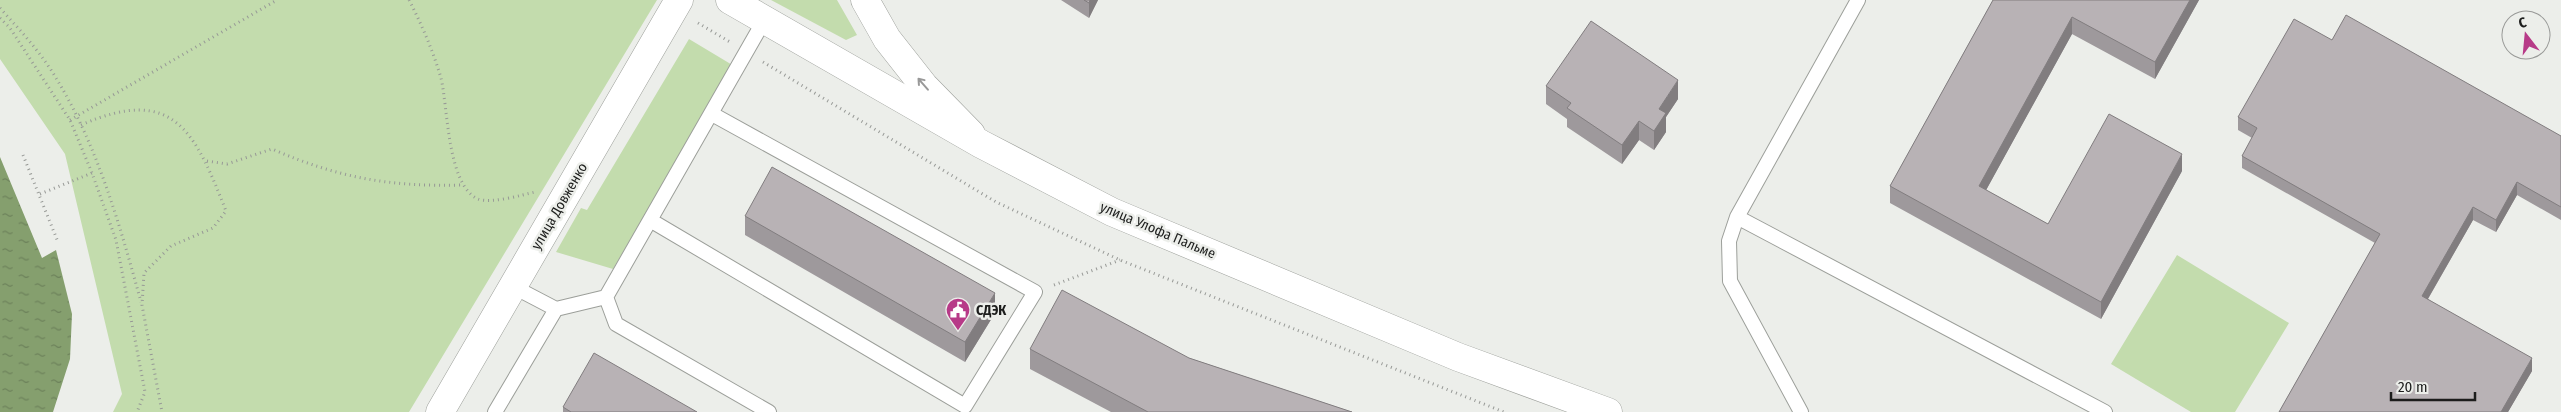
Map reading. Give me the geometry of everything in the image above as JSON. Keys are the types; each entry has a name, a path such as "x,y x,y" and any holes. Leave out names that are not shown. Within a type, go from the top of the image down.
{"street":[{"name":"улица Довженко","path":"440,412 679,0"},
{"name":"улица Улофа Пальме","path":"730,0 981,144 1121,215 1458,357 1608,412"},
{"path":"865,0 887,39 924,86 981,144"}],"lane":[{"path":"1801,412 1730,281 1729,241 1737,218 1858,0"},
{"path":"512,286 556,309 606,297 765,19"},
{"path":"650,220 964,409 1035,292 712,114"},
{"path":"1737,218 2104,412"},
{"path":"606,297 616,324 769,412"},
{"path":"495,412 556,309"}],"path":[{"path":"70,120 277,0"},
{"path":"409,0 424,28 441,79 453,159 463,184 478,199 494,200 536,191"},
{"path":"0,8 50,69 81,125 114,204 142,305 162,412"},
{"path":"0,18 10,28 70,120 92,173 118,250 144,392 137,412"},
{"path":"696,22 736,45"},
{"path":"81,125 106,114 138,109 165,114 184,130 206,161 226,211 213,228 172,246 144,272 142,305"},
{"path":"206,161 227,164 272,149 309,165 370,181 417,186 463,184"},
{"path":"23,155 58,242"},
{"path":"40,194 92,173"},
{"path":"1035,292 1120,260"}],"shaded area":[{"path":"0,0 657,0 409,412 113,412 122,394 65,154 0,59"},
{"path":"771,0 837,0 857,35 846,40"},
{"path":"689,39 734,66 613,269 556,252 581,208 587,210"},
{"path":"2177,255 2289,323 2235,412 2191,412 2111,364"}],"water":[{"path":"0,157 42,258 56,250 72,314 70,359 53,412 0,412"}],"building":[{"path":"1993,0 2190,0 2155,62 2072,17 1979,186 2048,224 2109,114 2182,154 2101,302 1890,186"},
{"path":"2346,15 2561,136 2561,207 2517,182 2496,220 2473,207 2422,296 2532,358 2501,412 2279,412 2380,234 2242,156 2257,128 2238,117 2294,19 2332,40"},
{"path":"1591,21 1678,80 1659,109 1666,113 1654,131 1639,121 1622,145 1567,108 1571,103 1546,86"},
{"path":"772,167 995,293 965,342 745,216"},
{"path":"1062,290 1189,358 1352,412 1148,412 1030,349"},
{"path":"594,353 697,412 571,412 563,407"}],"place":[{"name":"СДЭК","path":"958,331"}]}
